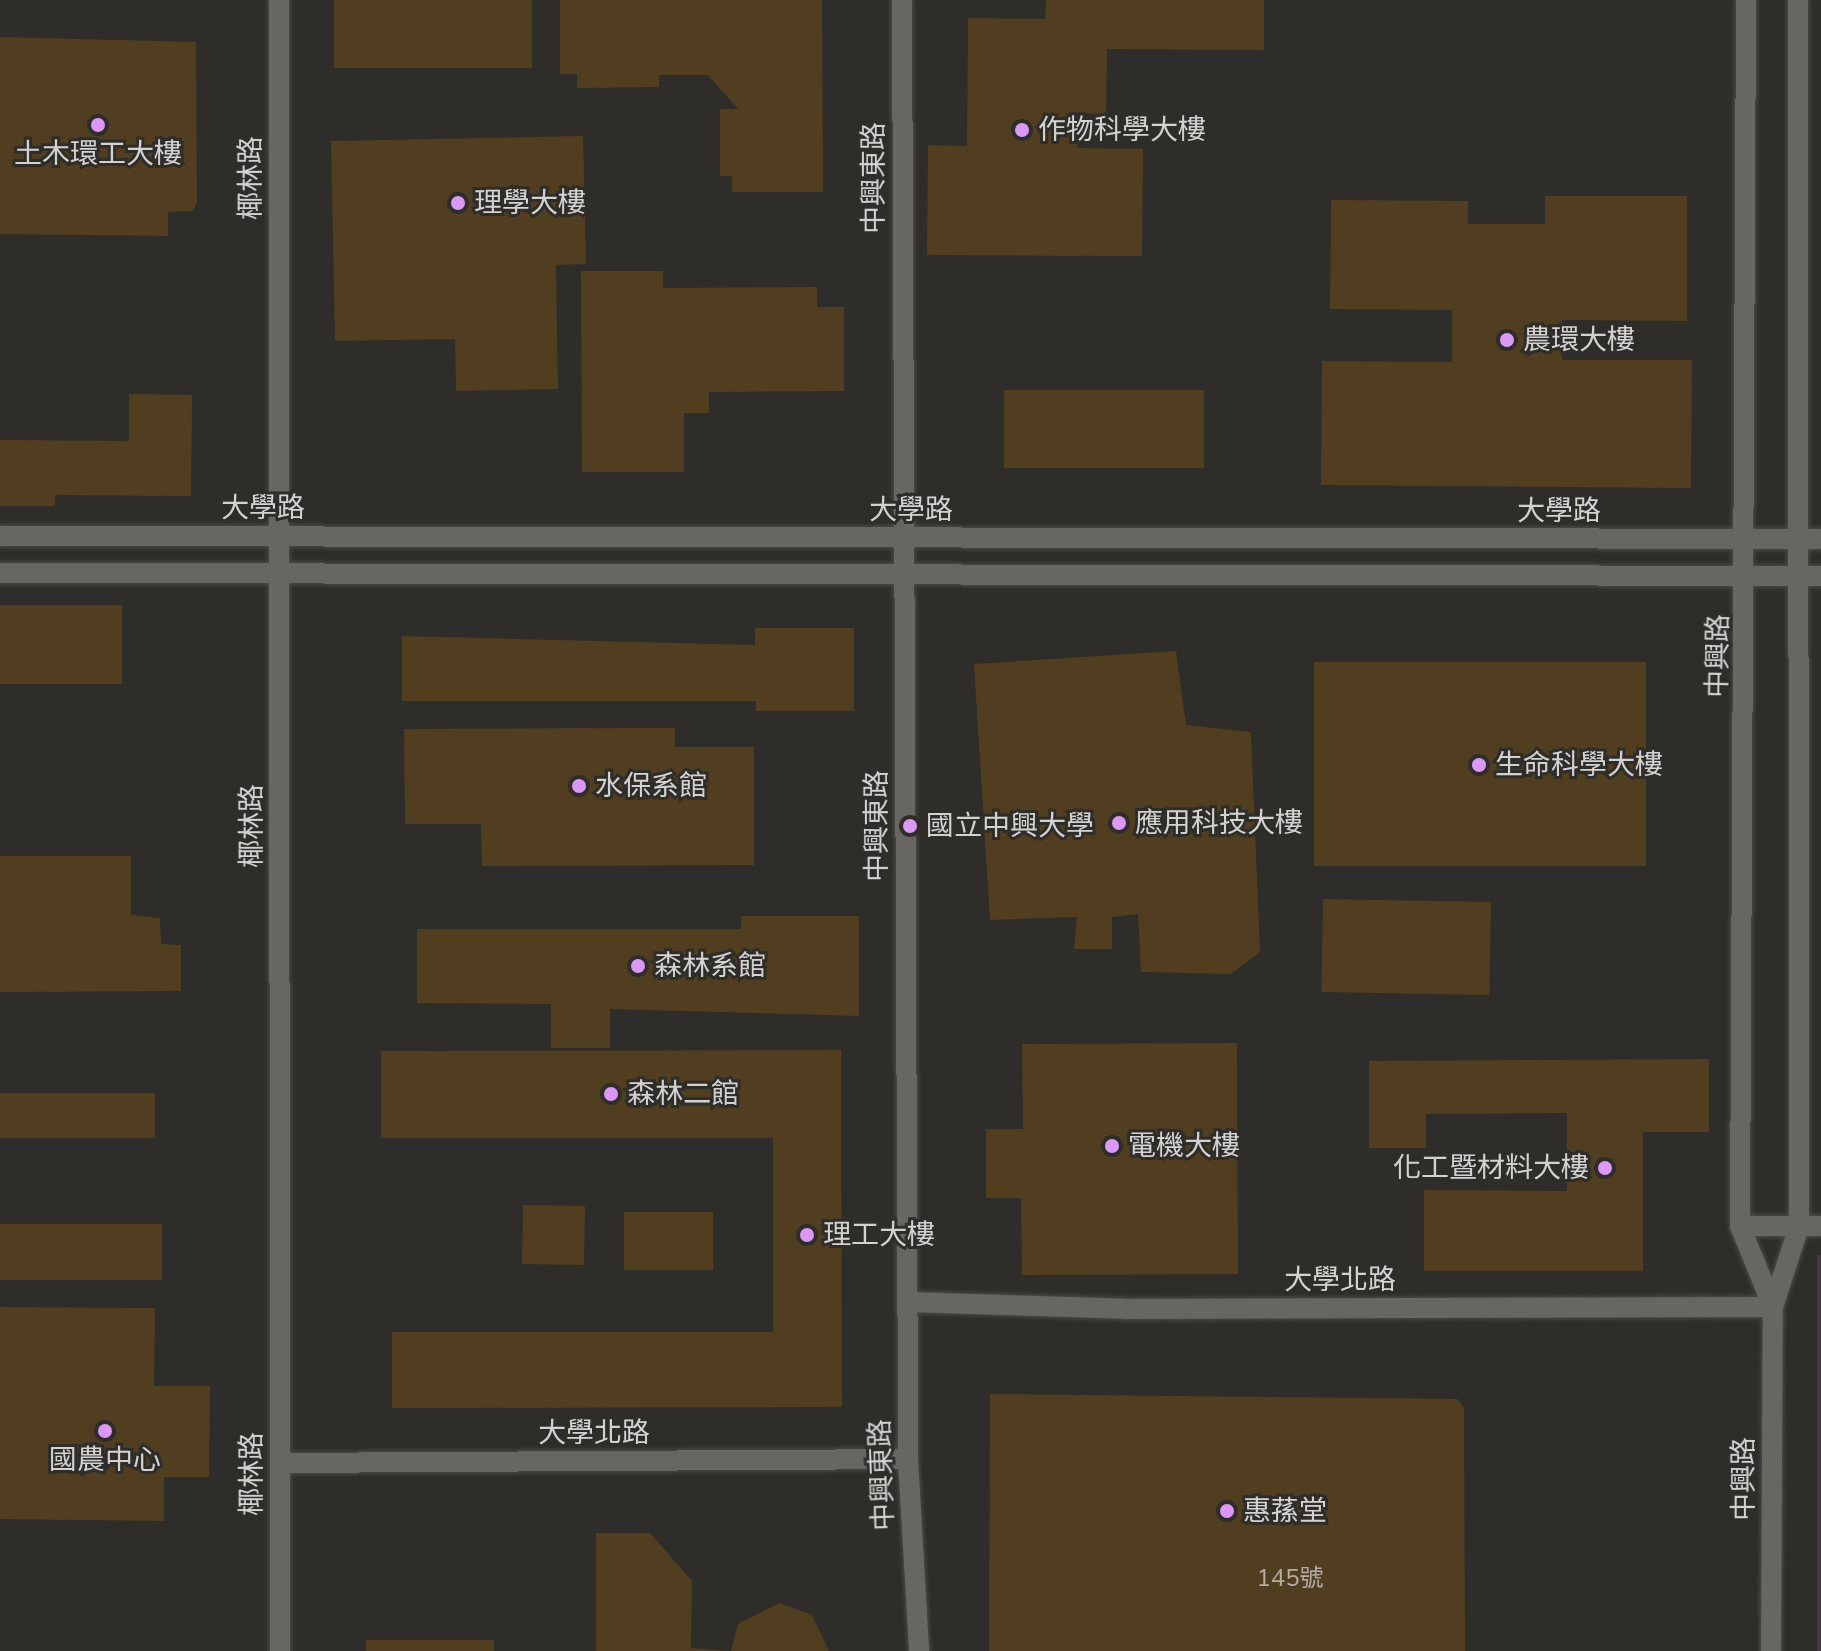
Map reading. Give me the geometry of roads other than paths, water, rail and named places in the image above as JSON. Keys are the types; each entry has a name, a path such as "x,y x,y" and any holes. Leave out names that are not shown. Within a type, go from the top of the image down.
{"street":[{"name":"椰林路","path":"279,0 280,1651"},
{"name":"中興東路","path":"902,0 908,1459 919,1651"},
{"name":"中興路","path":"1746,0 1747,576 1740,1226 1773,1307"},
{"name":"中興路","path":"1771,1651 1773,1307 1799,1226 1798,0"},
{"name":"大學路","path":"0,536 1821,539"},
{"path":"0,573 1821,576"},
{"path":"1740,1226 1821,1226"},
{"name":"大學北路","path":"908,1302 1125,1309 1773,1307"},
{"name":"大學北路","path":"280,1463 908,1459"}],"place":[{"name":"土木環工大樓","path":"98,125"},
{"name":"作物科學大樓","path":"1022,130"},
{"name":"理學大樓","path":"458,203"},
{"name":"農環大樓","path":"1507,340"},
{"name":"生命科學大樓","path":"1479,765"},
{"name":"水保系館","path":"579,786"},
{"name":"應用科技大樓","path":"1119,823"},
{"name":"國立中興大學","path":"910,826"},
{"name":"森林系館","path":"638,966"},
{"name":"森林二館","path":"611,1094"},
{"name":"電機大樓","path":"1112,1146"},
{"name":"化工暨材料大樓","path":"1605,1168"},
{"name":"理工大樓","path":"807,1235"},
{"name":"國農中心","path":"105,1431"},
{"name":"惠蓀堂","path":"1227,1511"}]}
